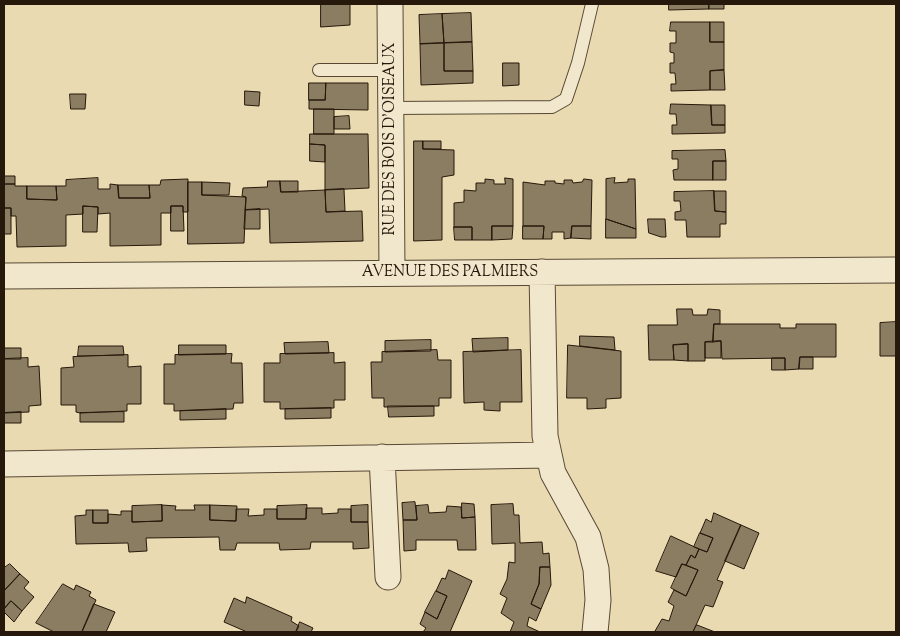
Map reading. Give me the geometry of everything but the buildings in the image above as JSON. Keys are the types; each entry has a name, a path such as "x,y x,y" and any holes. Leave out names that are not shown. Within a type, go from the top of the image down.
{"street":[{"name":"RUE DES BOIS D'OISEAUX","path":"390,4 392,273"},
{"name":"AVENUE DES PALMIERS","path":"4,276 896,270"},
{"path":"542,272 544,417 548,455 554,472 588,537 596,569 598,600 595,632"},
{"path":"4,464 548,455"},
{"path":"382,457 388,577"}],"lane":[{"path":"390,108 552,107 566,99 578,63 592,4"},
{"path":"319,70 390,70"}]}
